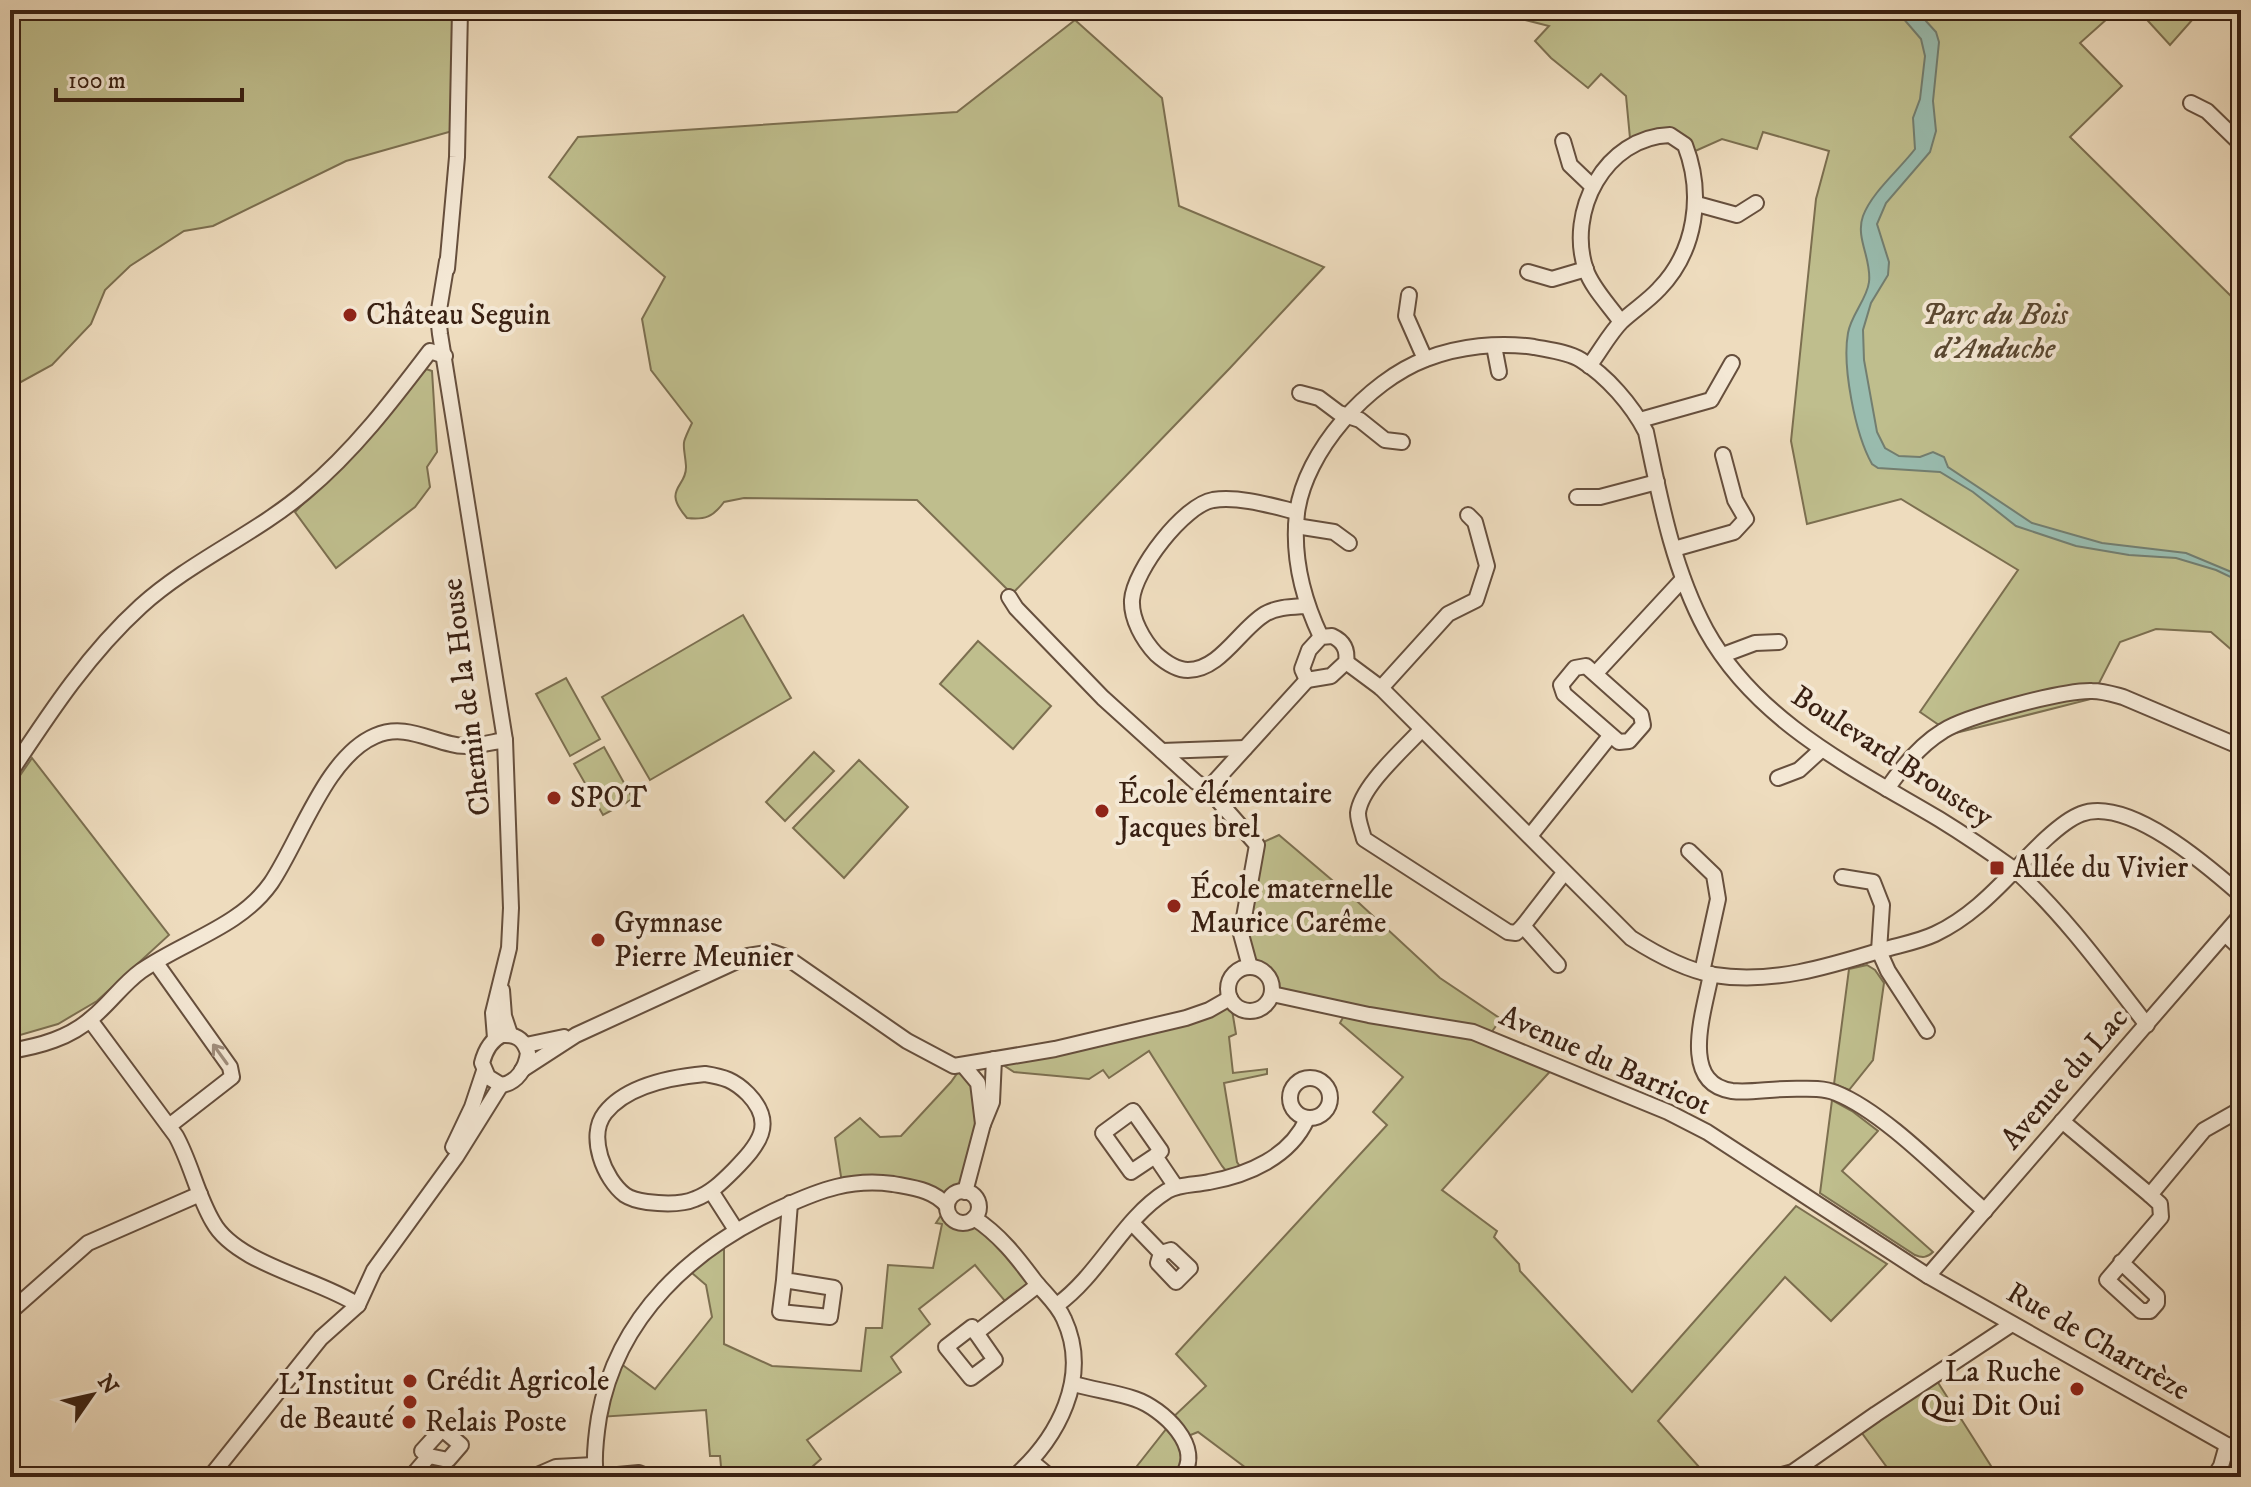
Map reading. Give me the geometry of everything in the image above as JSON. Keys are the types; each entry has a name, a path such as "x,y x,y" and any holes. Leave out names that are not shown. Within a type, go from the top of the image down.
{"street":[{"name":"Chemin de la House","path":"460,10 455,190 447,261 445,356 505,740 511,908 509,948 501,985 502,1036"},
{"path":"2191,103 2207,111 2241,144"},
{"path":"1589,366 1621,322 1654,295 1669,276 1689,240 1697,204 1689,153 1679,139 1670,135 1651,138 1622,153 1607,166 1585,202 1581,231 1586,269 1621,322"},
{"path":"1563,141 1570,165 1592,186"},
{"path":"1697,204 1737,215 1756,203"},
{"path":"1528,272 1552,279 1586,269"},
{"path":"1409,295 1406,316 1425,359"},
{"name":"Boulevard Broustey","path":"1517,345 1565,353 1589,366 1628,404 1646,432 1683,579 1706,630 1723,655 1765,705 1821,750 1940,820 2015,870 1981,905 1934,935 1855,959 1783,976 1746,978 1706,973 1652,951 1631,938 1381,688 1346,662 1346,649 1341,640 1332,636 1321,637 1306,606 1296,554 1297,519 1308,474 1317,455 1349,415 1379,388 1425,359 1458,350 1494,346 1517,345"},
{"path":"1494,346 1499,372"},
{"path":"10,773 90,660 141,606 196,563 305,492 360,438 430,351 445,356"},
{"path":"1640,420 1711,400 1732,363"},
{"path":"1300,393 1319,398 1339,413 1360,420 1385,440 1402,442"},
{"path":"1674,549 1734,532 1746,519 1735,500 1723,455"},
{"path":"1577,497 1600,497 1657,482"},
{"path":"1306,606 1267,612 1212,661 1190,670 1169,664 1155,653 1139,629 1132,608 1140,573 1166,536 1189,514 1209,501 1228,499 1297,519 1334,532 1349,543"},
{"path":"1381,688 1448,614 1476,600 1487,566 1475,522 1468,515"},
{"path":"1596,673 1683,579"},
{"path":"1009,597 1103,698 1196,782 1208,789 1257,845 1241,934 1250,967"},
{"path":"1307,680 1302,669 1304,660 1321,637"},
{"path":"1723,655 1755,643 1779,642"},
{"path":"1208,789 1307,680 1331,676 1346,662"},
{"path":"1586,666 1596,673 1641,715 1643,725 1629,741 1619,742 1610,736 1564,694 1561,685 1575,668 1586,666"},
{"path":"1887,789 1910,758 1952,725 2078,692 2106,691 2241,747"},
{"path":"1421,730 1373,783 1363,799 1358,811 1364,839 1508,932 1516,933 1523,926 1564,873"},
{"path":"10,1051 47,1043 90,1020 140,972 229,922 254,902 271,883 339,765 358,746 375,736 405,731 452,745 471,746 505,740"},
{"path":"1530,836 1610,736"},
{"path":"1162,751 1245,748"},
{"path":"1778,778 1799,770 1821,750"},
{"path":"2147,1025 2062,918 2015,870 2080,814 2096,811 2112,813 2159,832 2186,849 2241,895"},
{"path":"1689,851 1714,875 1718,899 1698,1053 1703,1073 1715,1086 1731,1091 1833,1091 1860,1104 1985,1211"},
{"path":"1842,877 1873,882 1882,905 1879,951 1888,971 1927,1031"},
{"name":"Avenue du Lac","path":"1928,1276 2241,915"},
{"path":"1523,926 1558,965"},
{"path":"2225,934 2241,949"},
{"path":"522,1070 576,1035 748,956 772,952 786,957 907,1041 954,1066 1055,1049 1186,1018 1230,998"},
{"path":"156,963 230,1067 232,1077 169,1126"},
{"path":"1250,967 1257,968 1268,975 1272,994 1265,1006 1253,1012 1239,1009 1228,991 1231,977 1250,967"},
{"name":"Avenue du Barricot","path":"1272,994 1369,1015 1473,1032 1668,1112 1707,1132 1928,1276"},
{"path":"90,1020 169,1126 185,1153 213,1224 235,1245 260,1260 358,1305"},
{"path":"526,1045 576,1035"},
{"path":"412,1216 472,1107 484,1071 484,1056 502,1036 521,1039 526,1045 528,1057 514,1081 501,1085 484,1071"},
{"path":"965,1192 992,1102 994,1059"},
{"path":"963,1065 978,1083 983,1124"},
{"path":"705,1074 723,1076 736,1082 760,1109 762,1135 752,1152 711,1191 694,1200 678,1203 658,1204 627,1197 611,1181 603,1165 598,1127 605,1113 633,1091 674,1079 705,1074"},
{"path":"210,1477 321,1338 358,1305 374,1270 456,1157 501,1085"},
{"path":"2150,1195 2204,1130 2241,1109"},
{"path":"1057,1305 1088,1278 1154,1202 1176,1187 1223,1179 1260,1165 1293,1143 1307,1119"},
{"path":"2062,1121 2160,1204 2161,1217 2121,1262"},
{"path":"1155,1156 1176,1187"},
{"path":"595,1473 603,1395 624,1343 661,1290 685,1267 736,1230 813,1192 842,1183 871,1181 939,1195 951,1217 965,1223 974,1218 979,1209 977,1200 965,1192"},
{"path":"711,1191 736,1230"},
{"path":"947,1206 952,1196 965,1192"},
{"path":"10,1312 88,1243 200,1194"},
{"path":"784,1280 790,1203"},
{"path":"974,1218 989,1228 1057,1305 1070,1335 1074,1384 1053,1431 1032,1462 1014,1477"},
{"path":"1133,1224 1161,1253"},
{"name":"Rue de Chartrèze","path":"1928,1276 2227,1445"},
{"path":"976,1333 1038,1285"},
{"path":"1774,1477 1793,1472 2012,1324"},
{"path":"1074,1384 1135,1399 1155,1409 1176,1429 1186,1446 1188,1469 1181,1477"},
{"path":"2214,1477 2227,1445 2241,1435"},
{"path":"411,1477 429,1456"},
{"path":"1032,1462 1050,1477"},
{"path":"533,1477 556,1467 595,1473 639,1473 649,1477"}],"green space":[{"path":"10,10 460,10 456,130 346,161 213,226 184,231 130,266 105,290 91,324 52,365 10,388"},
{"name":"Parc du Bois d'Anduche","path":"1486,10 2117,10 2080,43 2122,86 2070,137 2241,306 2241,658 2211,632 2156,629 2120,642 2091,699 1952,734 1920,712 2018,570 1901,499 1807,524 1791,441 1816,199 1829,151 1763,132 1757,149 1722,139 1693,152 1679,139 1636,145 1630,138 1626,96 1601,74 1588,88 1551,58 1535,41 1549,26"},
{"path":"2138,10 2201,10 2170,45"},
{"path":"1075,20 1162,98 1179,206 1324,267 1012,594 917,500 744,498 724,502 708,516 687,518 676,500 676,494 685,473 684,444 692,423 651,370 642,319 665,277 549,177 578,137 957,112"},
{"path":"426,369 432,371 437,452 427,467 430,487 415,507 336,568 295,512 369,436"},
{"path":"743,615 791,698 650,780 602,697"},
{"path":"978,641 1051,706 1013,749 940,684"},
{"path":"566,678 600,739 570,756 536,694"},
{"path":"604,747 633,799 603,815 574,764"},
{"path":"814,752 834,771 785,821 766,802"},
{"path":"32,758 169,935 97,1001 58,1024 10,1038 10,790"},
{"path":"859,760 908,807 844,878 793,828"},
{"path":"1279,835 1440,978 1501,1019 1488,1037 1555,1066 1442,1190 1497,1231 1494,1237 1519,1264 1520,1271 1632,1392 1796,1206 1887,1264 1831,1321 1785,1277 1658,1421 1708,1477 1240,1477 1246,1468 1198,1432 1188,1436 1181,1477 1151,1477 1137,1466 1170,1424 1169,1421 1206,1386 1176,1354 1387,1125 1373,1112 1403,1077 1340,1023 1346,1012 1272,994 1267,975 1250,967 1242,946 1257,845"},
{"path":"1867,965 1884,983 1873,1060 1849,1090 1834,1084 1849,969"},
{"path":"1230,998 1236,1034 1229,1037 1233,1073 1267,1069 1267,1074 1224,1083 1237,1162 1244,1172 1231,1177 1149,1051 1109,1078 1103,1070 1089,1079 1014,1072 994,1059 1055,1049"},
{"path":"963,1065 978,1083 980,1114 961,1192 950,1199 949,1214 961,1223 974,1218 1038,1285 1009,1306 975,1265 919,1309 930,1324 891,1357 901,1372 807,1440 821,1459 804,1474 806,1477 722,1477 720,1456 710,1456 706,1410 599,1417 620,1363 655,1389 712,1317 706,1285 685,1267 724,1239 724,1344 772,1366 861,1371 866,1328 882,1328 888,1265 933,1268 942,1224 936,1223 947,1206 939,1195 842,1183 835,1138 860,1118 880,1137 901,1136"},
{"path":"1832,1100 1878,1131 1842,1171 1933,1252 1929,1255 1915,1255 1820,1193"},
{"path":"1937,1381 1998,1477 1894,1477 1859,1429"}],"shaded area":[{"path":"1896,10 1916,10 1936,32 1939,42 1933,101 1936,131 1930,152 1886,203 1877,224 1889,262 1888,275 1871,303 1863,330 1864,360 1877,432 1885,448 1899,456 1920,457 1933,452 1944,457 1948,467 2032,523 2102,543 2186,553 2241,576 2241,582 2216,570 2176,558 2129,555 2076,546 2016,526 1973,492 1940,472 1878,468 1872,464 1855,418 1847,363 1848,333 1869,282 1861,224 1867,207 1879,190 1915,149 1913,118 1920,99 1925,56 1921,39"}],"place":[{"name":"Château Seguin","path":"350,315"},
{"name":"SPOT","path":"554,798"},
{"name":"École élémentaire Jacques brel","path":"1102,811"},
{"name":"Allée du Vivier","path":"1997,868"},
{"name":"École maternelle Maurice Carême","path":"1174,906"},
{"name":"Gymnase Pierre Meunier","path":"598,940"},
{"name":"Crédit Agricole","path":"410,1381"},
{"name":"La Ruche Qui Dit Oui","path":"2077,1389"},
{"name":"L'Institut de Beauté","path":"410,1402"},
{"name":"Relais Poste","path":"409,1422"}]}
